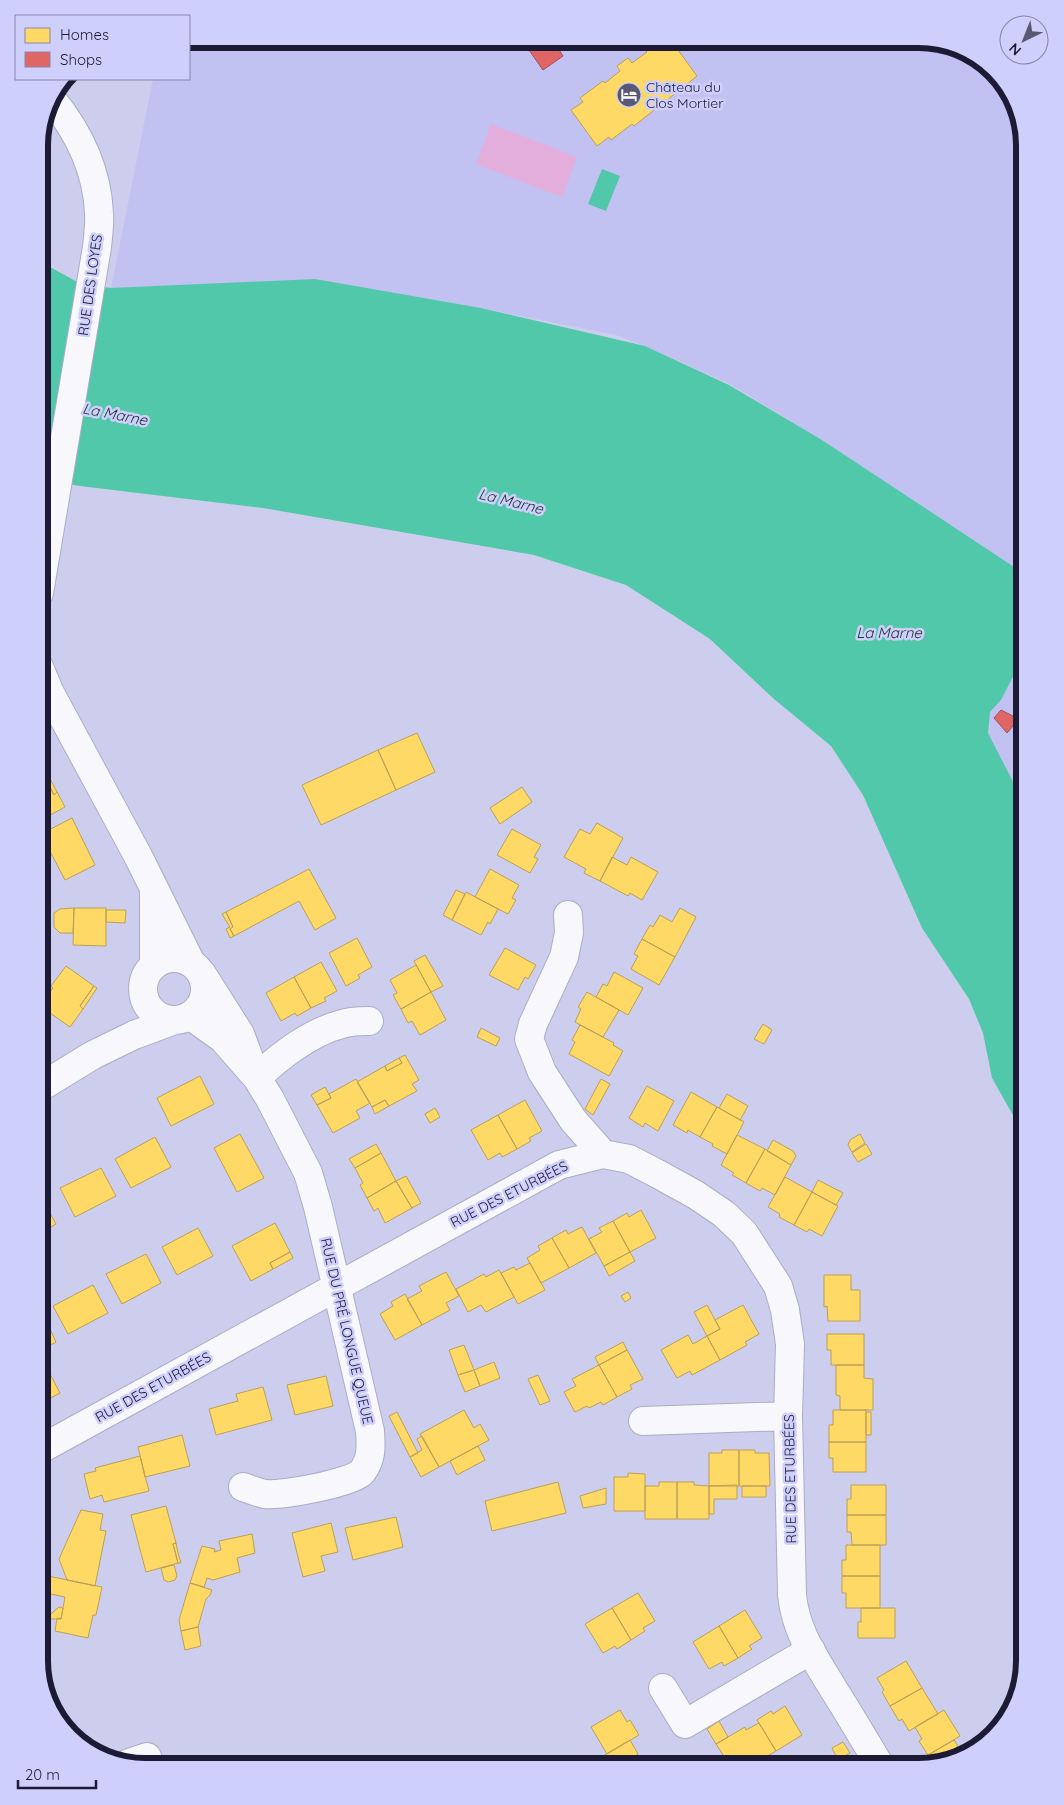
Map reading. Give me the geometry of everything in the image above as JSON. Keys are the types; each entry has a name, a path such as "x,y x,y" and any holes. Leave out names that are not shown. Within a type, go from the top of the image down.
{"street":[{"name":"RUE DES LOYES","path":"48,541 92,282 99,213 95,185 87,156 76,133 56,105"},
{"name":"RUE DU PRÉ LONGUE QUEUE","path":"48,688 117,815 196,967 240,1034 257,1078"},
{"name":"RUE DU PRÉ LONGUE QUEUE","path":"154,888 154,965"},
{"path":"568,915 569,933 564,957 533,1024 529,1039 542,1072 573,1120 603,1154"},
{"path":"48,1078 134,1035 182,1018 202,1004 206,985 196,967 178,958 168,958 149,969 143,981 143,996 152,1012 161,1018 182,1018"},
{"path":"93,1055 127,1020 143,996"},
{"name":"RUE DU PRÉ LONGUE QUEUE","path":"182,1018 223,1040 257,1078 270,1099 308,1173 318,1207 370,1431 371,1449 369,1460 361,1473 348,1481 280,1494 264,1494 243,1487"},
{"path":"257,1078 276,1060 321,1031 343,1023 369,1020"},
{"name":"RUE DES ETURBÉES","path":"48,1445 559,1165 603,1154 628,1159 696,1195 724,1214 744,1233 778,1286 785,1310 790,1344 788,1416 792,1595 797,1622 811,1650 875,1758"},
{"path":"643,1421 788,1416"},
{"path":"663,1688 685,1724 811,1650"}],"shaded area":[{"path":"190,48 939,49 962,57 992,81 1007,102 1015,125 1016,568 822,440 730,384 616,335 481,308 111,288 153,80 190,80"},
{"path":"491,124 577,157 562,197 476,164"},
{"path":"1016,671 1016,788 988,733 990,712 1001,700"}],"water":[{"path":"602,169 620,176 606,211 588,204"},
{"name":"La Marne","path":"48,266 81,284 111,288 315,279 481,308 645,346 729,385 822,440 1016,568 1016,671 1001,700 990,712 988,733 1016,787 1016,1123 992,1078 983,1033 969,999 922,928 863,795 831,746 774,699 710,639 626,585 534,555 263,508 48,481"}],"building: Homes":[{"name":"Château du Clos Mortier","path":"648,48 677,48 697,76 634,126 632,124 611,140 609,137 597,146 571,110 583,102 580,98 603,81 605,83 620,71 617,66 628,58 632,63 647,52 645,50"},
{"path":"417,733 435,772 396,790 378,750"},
{"path":"378,750 396,790 321,825 302,785"},
{"path":"48,775 57,792 54,795 48,783"},
{"path":"48,783 54,795 57,792 65,807 48,816"},
{"path":"522,787 532,802 500,824 490,808"},
{"path":"72,818 95,865 65,880 48,847 48,830"},
{"path":"597,823 623,838 600,881 584,873 586,869 564,857 580,829 590,834"},
{"path":"512,829 541,845 534,857 538,859 530,873 497,855"},
{"path":"612,857 627,865 631,857 658,872 642,900 630,893 628,896 600,881"},
{"path":"309,869 336,918 315,930 299,901 234,936 230,929 233,927 226,912"},
{"path":"490,869 519,885 512,898 516,900 508,914 475,897"},
{"path":"456,890 465,894 452,920 443,915"},
{"path":"466,892 498,909 490,924 488,922 481,935 452,920"},
{"path":"74,908 106,908 106,946 73,945"},
{"path":"74,908 73,933 60,933 54,927 54,913 60,909"},
{"path":"680,908 696,917 675,957 642,939 650,925 653,927 660,915 672,922"},
{"path":"106,910 126,910 125,923 106,922"},
{"path":"226,912 233,927 230,929 234,936 230,938 226,929 230,927 222,914"},
{"path":"357,938 372,967 358,975 360,978 346,986 329,953"},
{"path":"642,939 675,957 659,985 631,969 638,956 634,954"},
{"path":"505,948 536,965 528,979 525,977 518,990 489,975"},
{"path":"425,955 443,986 431,992 414,961"},
{"path":"321,962 337,991 324,998 326,1001 311,1008 294,977"},
{"path":"416,965 431,992 401,1009 393,995 397,993 390,980"},
{"path":"66,966 94,986 80,1006 83,1009 70,1027 48,1012 48,995 53,988 51,986"},
{"path":"614,972 643,988 628,1015 596,997 603,984 607,986"},
{"path":"294,977 311,1008 297,1016 295,1013 281,1021 266,993"},
{"path":"94,986 97,988 83,1009 80,1006"},
{"path":"431,992 446,1020 420,1035 412,1021 408,1023 401,1009"},
{"path":"587,992 619,1010 603,1037 575,1022 581,1009 578,1007"},
{"path":"763,1024 772,1030 764,1044 754,1039"},
{"path":"580,1025 614,1043 613,1045 623,1051 609,1076 569,1054 575,1042 572,1040"},
{"path":"481,1028 500,1038 496,1046 477,1037"},
{"path":"405,1055 419,1080 412,1084 417,1091 389,1106 385,1100 372,1107 357,1082 385,1066 387,1071 402,1063 399,1058"},
{"path":"399,1058 402,1063 387,1071 385,1066"},
{"path":"200,1076 214,1104 171,1126 157,1098"},
{"path":"356,1079 370,1103 356,1111 360,1118 333,1133 317,1105 331,1098 329,1094"},
{"path":"601,1079 610,1084 593,1115 585,1109"},
{"path":"647,1086 674,1101 658,1131 645,1123 643,1127 629,1118"},
{"path":"325,1087 331,1098 317,1105 311,1095"},
{"path":"691,1092 717,1107 700,1137 688,1130 687,1133 673,1125"},
{"path":"727,1094 748,1106 740,1120 719,1108"},
{"path":"385,1100 389,1106 375,1114 372,1107"},
{"path":"525,1100 542,1131 529,1138 531,1141 517,1149 498,1115"},
{"path":"717,1107 744,1122 727,1154 700,1137"},
{"path":"435,1108 440,1117 430,1123 425,1114"},
{"path":"498,1115 517,1149 502,1157 500,1153 488,1160 471,1130"},
{"path":"240,1134 264,1178 237,1192 214,1148"},
{"path":"860,1134 865,1143 852,1152 848,1145 850,1140"},
{"path":"737,1135 765,1149 746,1183 732,1175 734,1173 721,1165"},
{"path":"155,1137 171,1167 131,1188 115,1159"},
{"path":"773,1140 793,1151 796,1156 791,1165 767,1151"},
{"path":"376,1144 381,1153 355,1168 349,1159"},
{"path":"866,1144 872,1154 858,1162 852,1153"},
{"path":"765,1149 791,1165 775,1195 762,1188 760,1191 746,1183"},
{"path":"381,1153 396,1181 367,1198 360,1185 363,1183 355,1168"},
{"path":"101,1168 116,1196 75,1217 60,1188"},
{"path":"406,1176 421,1203 412,1208 396,1181"},
{"path":"785,1177 812,1192 794,1225 779,1217 780,1214 768,1207"},
{"path":"818,1180 843,1193 836,1205 812,1192"},
{"path":"396,1181 412,1208 385,1223 378,1208 374,1211 367,1198"},
{"path":"812,1192 838,1206 822,1236 809,1229 807,1232 794,1225"},
{"path":"48,1209 56,1224 48,1229"},
{"path":"641,1210 656,1238 630,1252 613,1221 627,1213 629,1217"},
{"path":"613,1221 630,1252 604,1266 589,1239 602,1232 599,1228"},
{"path":"275,1223 290,1252 270,1263 273,1269 251,1281 232,1246"},
{"path":"582,1227 596,1253 569,1268 552,1238 566,1230 568,1234"},
{"path":"198,1228 213,1256 177,1275 162,1247"},
{"path":"552,1238 569,1268 541,1283 527,1258 540,1250 538,1246"},
{"path":"290,1252 293,1258 273,1269 270,1263"},
{"path":"630,1252 635,1261 609,1276 604,1266"},
{"path":"146,1254 161,1283 122,1304 106,1274"},
{"path":"530,1263 545,1290 518,1304 501,1273 514,1267 516,1270"},
{"path":"499,1270 514,1297 486,1312 481,1305 468,1312 456,1289 484,1274 486,1277"},
{"path":"446,1272 459,1296 446,1303 450,1310 422,1325 407,1299 422,1291 419,1286"},
{"path":"824,1275 851,1275 851,1290 860,1290 860,1321 828,1321 827,1306 824,1307"},
{"path":"93,1285 108,1313 68,1334 53,1306"},
{"path":"628,1292 631,1298 625,1302 621,1296"},
{"path":"405,1294 422,1325 395,1340 380,1314 393,1306 391,1302"},
{"path":"707,1305 720,1329 707,1336 694,1312"},
{"path":"743,1305 759,1334 745,1342 747,1345 720,1360 707,1336 720,1329 715,1320"},
{"path":"50,1329 56,1342 48,1346 48,1330"},
{"path":"827,1334 864,1334 864,1365 831,1365 831,1350 827,1350"},
{"path":"688,1335 693,1344 707,1336 720,1360 692,1375 690,1371 677,1378 661,1350"},
{"path":"623,1342 627,1350 599,1365 595,1357"},
{"path":"464,1345 474,1370 458,1375 449,1350"},
{"path":"627,1350 643,1379 630,1385 632,1389 617,1397 599,1365"},
{"path":"494,1362 500,1378 480,1386 474,1370"},
{"path":"599,1365 617,1397 603,1405 601,1402 575,1412 564,1392 576,1386 572,1379"},
{"path":"836,1365 864,1365 864,1378 873,1379 873,1410 840,1410 840,1396 836,1395"},
{"path":"48,1370 60,1393 48,1399"},
{"path":"474,1370 480,1386 465,1392 458,1375"},
{"path":"538,1375 550,1401 540,1405 528,1379"},
{"path":"326,1376 333,1406 295,1415 287,1385"},
{"path":"263,1387 272,1420 216,1435 209,1409 238,1401 236,1394"},
{"path":"464,1410 474,1428 480,1424 489,1440 439,1467 420,1434"},
{"path":"833,1410 866,1410 866,1442 829,1442 829,1425 833,1425"},
{"path":"397,1412 418,1453 410,1457 389,1416"},
{"path":"866,1412 871,1412 871,1435 866,1435"},
{"path":"182,1435 190,1466 145,1477 138,1447"},
{"path":"422,1436 439,1467 421,1477 410,1457 422,1450 417,1439"},
{"path":"829,1442 866,1442 866,1472 833,1472 833,1458 829,1458"},
{"path":"478,1446 485,1460 457,1475 450,1461"},
{"path":"722,1450 739,1450 739,1486 709,1486 709,1453 722,1453"},
{"path":"739,1450 755,1450 755,1453 769,1453 770,1486 739,1486"},
{"path":"140,1456 149,1491 104,1502 102,1495 90,1499 84,1474 96,1471 95,1468"},
{"path":"628,1473 645,1474 645,1511 614,1511 614,1477 628,1477"},
{"path":"558,1482 566,1513 492,1531 485,1501"},
{"path":"659,1482 677,1482 677,1519 645,1519 645,1486 659,1486"},
{"path":"677,1482 694,1482 694,1485 709,1486 709,1519 677,1519"},
{"path":"737,1485 737,1499 714,1499 714,1514 709,1514 709,1486"},
{"path":"851,1485 886,1485 886,1515 847,1515 847,1499 851,1499"},
{"path":"742,1486 766,1486 766,1497 742,1497"},
{"path":"606,1488 606,1504 583,1508 580,1496"},
{"path":"166,1506 176,1543 173,1544 178,1563 146,1572 131,1515"},
{"path":"81,1510 103,1514 100,1530 106,1531 95,1586 67,1580 59,1559"},
{"path":"847,1515 886,1515 886,1545 852,1545 851,1532 847,1532"},
{"path":"396,1517 403,1547 353,1560 345,1528"},
{"path":"331,1523 338,1552 321,1556 325,1571 303,1577 292,1533"},
{"path":"252,1534 255,1553 237,1558 240,1572 213,1580 207,1578 204,1587 190,1583 202,1546 215,1549 214,1552 221,1550 219,1541"},
{"path":"176,1543 181,1563 178,1563 173,1544"},
{"path":"846,1545 880,1545 880,1576 842,1576 842,1560 846,1560"},
{"path":"174,1565 177,1576 175,1580 168,1582 164,1580 161,1568"},
{"path":"48,1576 102,1587 96,1615 93,1615 88,1638 55,1631 57,1618 61,1619 65,1597 48,1593"},
{"path":"842,1576 880,1576 880,1608 846,1608 846,1593 842,1593"},
{"path":"190,1583 212,1590 206,1599 198,1627 181,1631 179,1620"},
{"path":"638,1593 655,1621 643,1628 645,1631 631,1640 612,1608"},
{"path":"59,1607 63,1608 61,1619 48,1619 48,1616"},
{"path":"612,1608 631,1640 617,1649 615,1646 603,1653 585,1624"},
{"path":"861,1608 895,1608 895,1638 858,1638 858,1622 861,1622"},
{"path":"745,1610 762,1638 749,1646 752,1649 738,1658 719,1626"},
{"path":"719,1626 738,1658 724,1666 722,1662 709,1669 693,1642"},
{"path":"198,1627 201,1646 185,1650 181,1631"},
{"path":"906,1661 922,1688 890,1706 877,1678"},
{"path":"922,1688 938,1714 909,1731 902,1719 899,1721 890,1706"},
{"path":"785,1706 802,1735 776,1751 757,1720 771,1711 773,1714"},
{"path":"620,1710 627,1722 630,1720 639,1735 607,1754 591,1727"},
{"path":"944,1710 960,1736 928,1755 919,1741 922,1739 915,1727"},
{"path":"719,1721 728,1737 716,1744 707,1729"},
{"path":"759,1723 776,1751 764,1758 725,1758 716,1744 745,1727 746,1730"},
{"path":"630,1740 638,1754 635,1756 636,1758 600,1758"},
{"path":"954,1740 960,1749 945,1754 924,1758"},
{"path":"843,1742 850,1753 842,1758 837,1758 832,1748"}],"building: Shops":[{"path":"528,48 558,48 563,56 543,70"},
{"path":"1001,710 1016,718 1016,722 1007,733 994,718"}],"place":[{"name":"Château du Clos Mortier","path":"629,95"}]}
